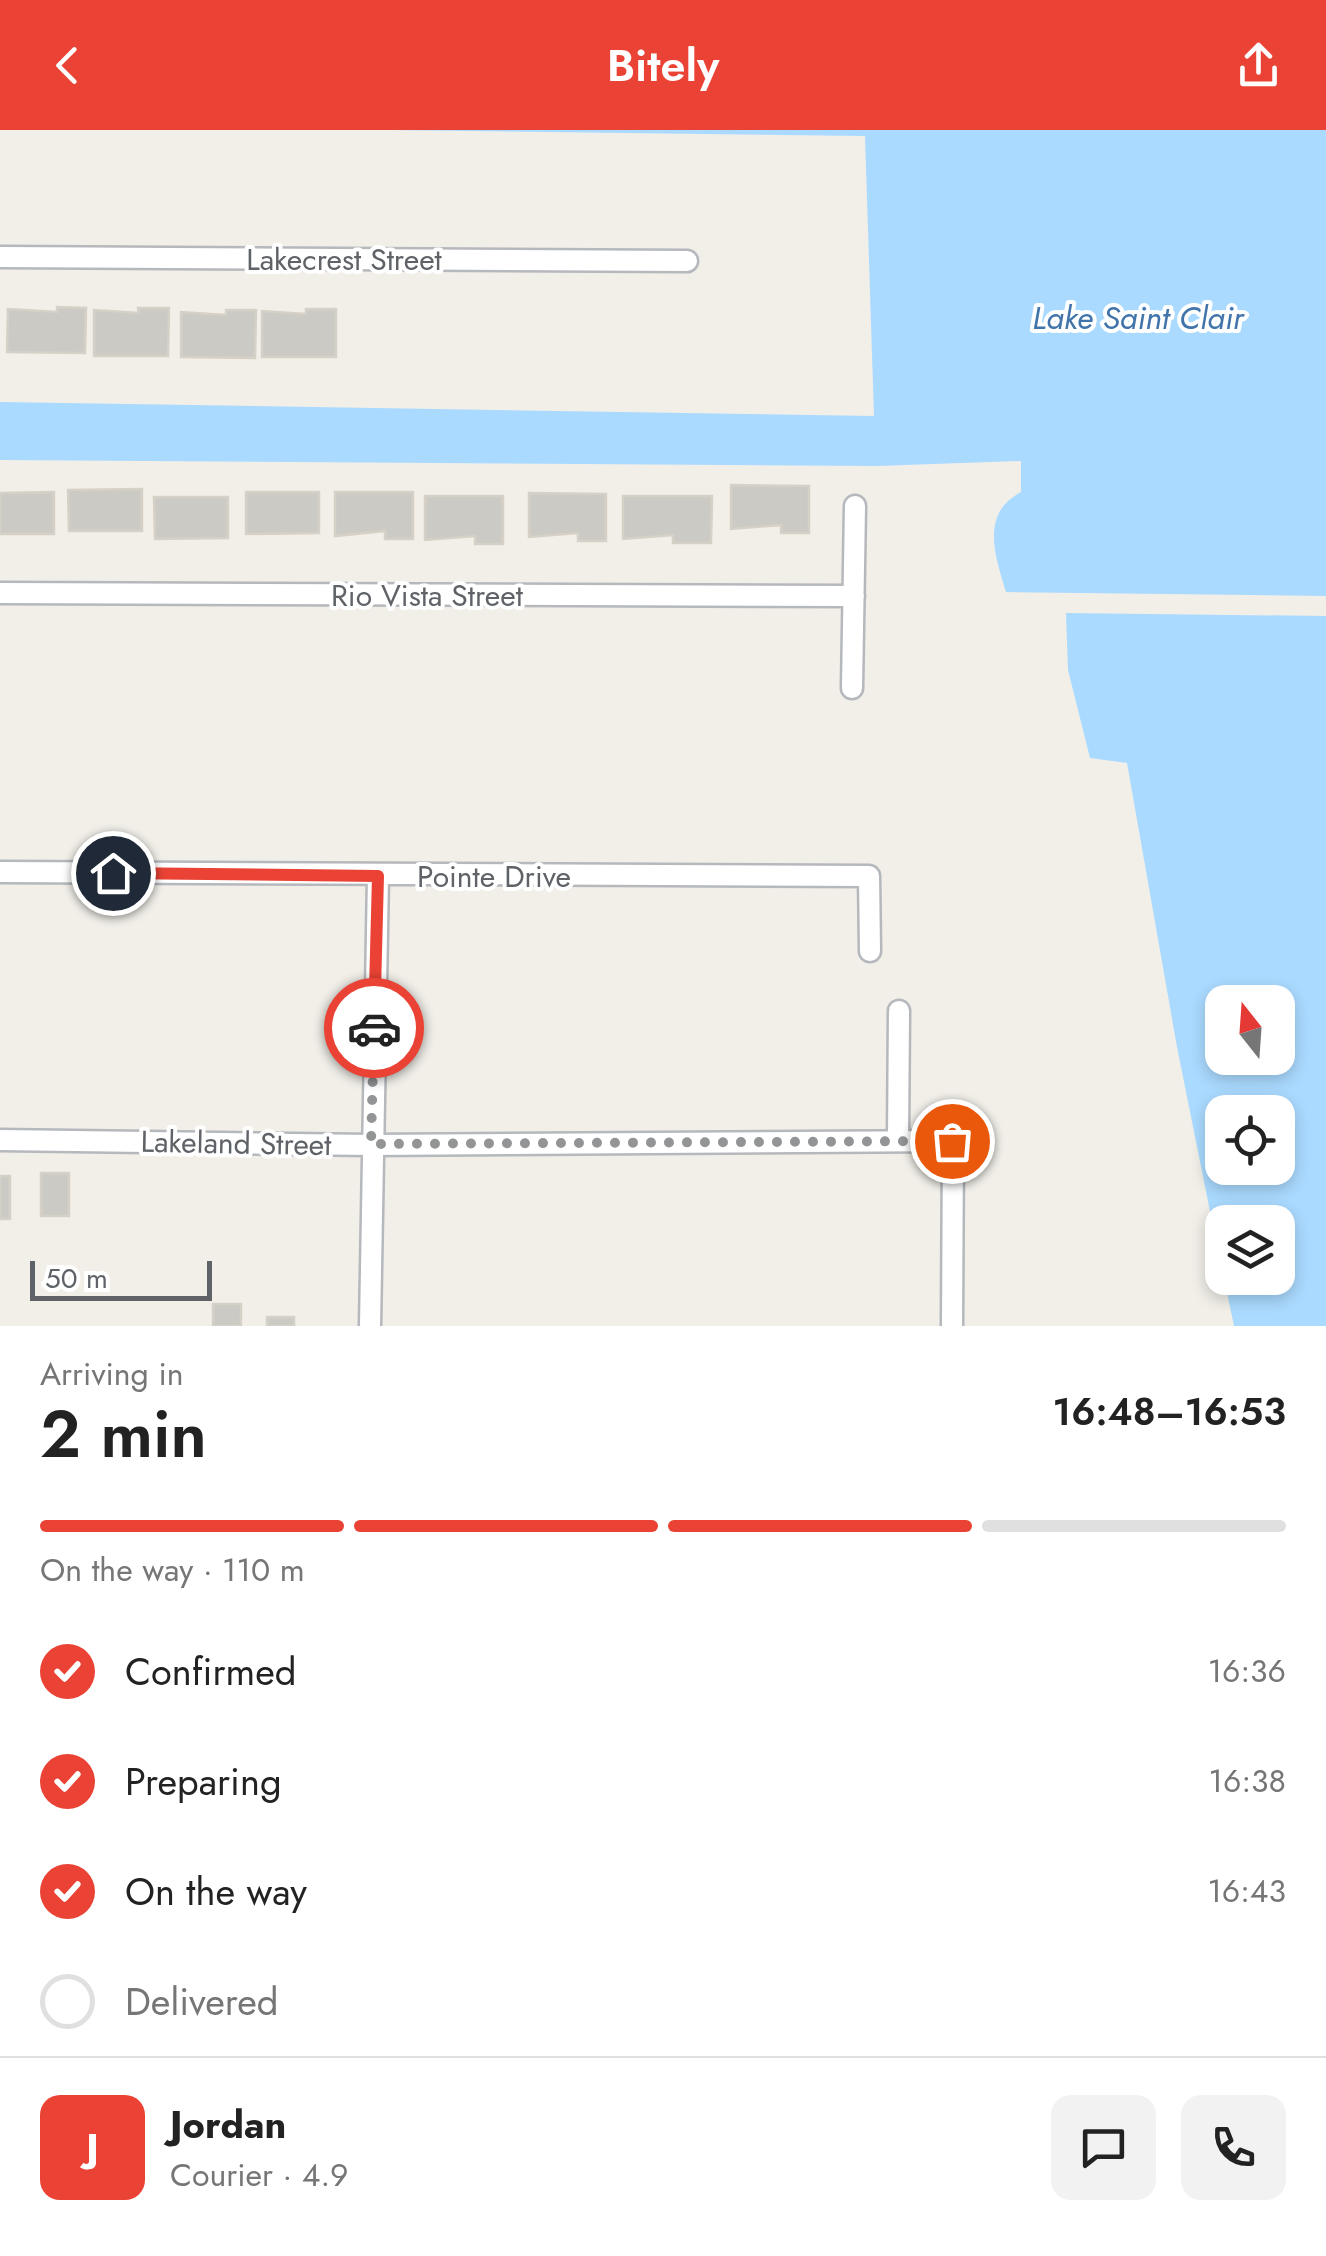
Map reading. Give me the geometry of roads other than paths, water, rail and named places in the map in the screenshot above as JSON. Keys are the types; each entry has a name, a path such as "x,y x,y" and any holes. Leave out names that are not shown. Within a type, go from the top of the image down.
{"street":[{"name":"Lakecrest Street","path":"0,257 687,262"},
{"path":"852,688 855,506"},
{"name":"Rio Vista Street","path":"0,593 854,596"},
{"name":"Pointe Drive","path":"0,872 869,876 870,951"},
{"path":"370,1326 378,876"},
{"path":"898,1011 898,1140"},
{"name":"Lakeland Street","path":"0,1140 371,1144 952,1141 952,1326"}],"water":[{"name":"Lake Saint Clair","path":"387,130 1326,130 1326,596 1006,592 995,550 995,523 1008,501 1021,492 1021,461 877,466 0,460 0,402 874,416 865,136"},
{"path":"1066,613 1326,616 1326,1326 1234,1326 1228,1295 1295,1295 1295,1205 1209,1205 1177,1047 1127,763 1090,758 1068,670"}]}
